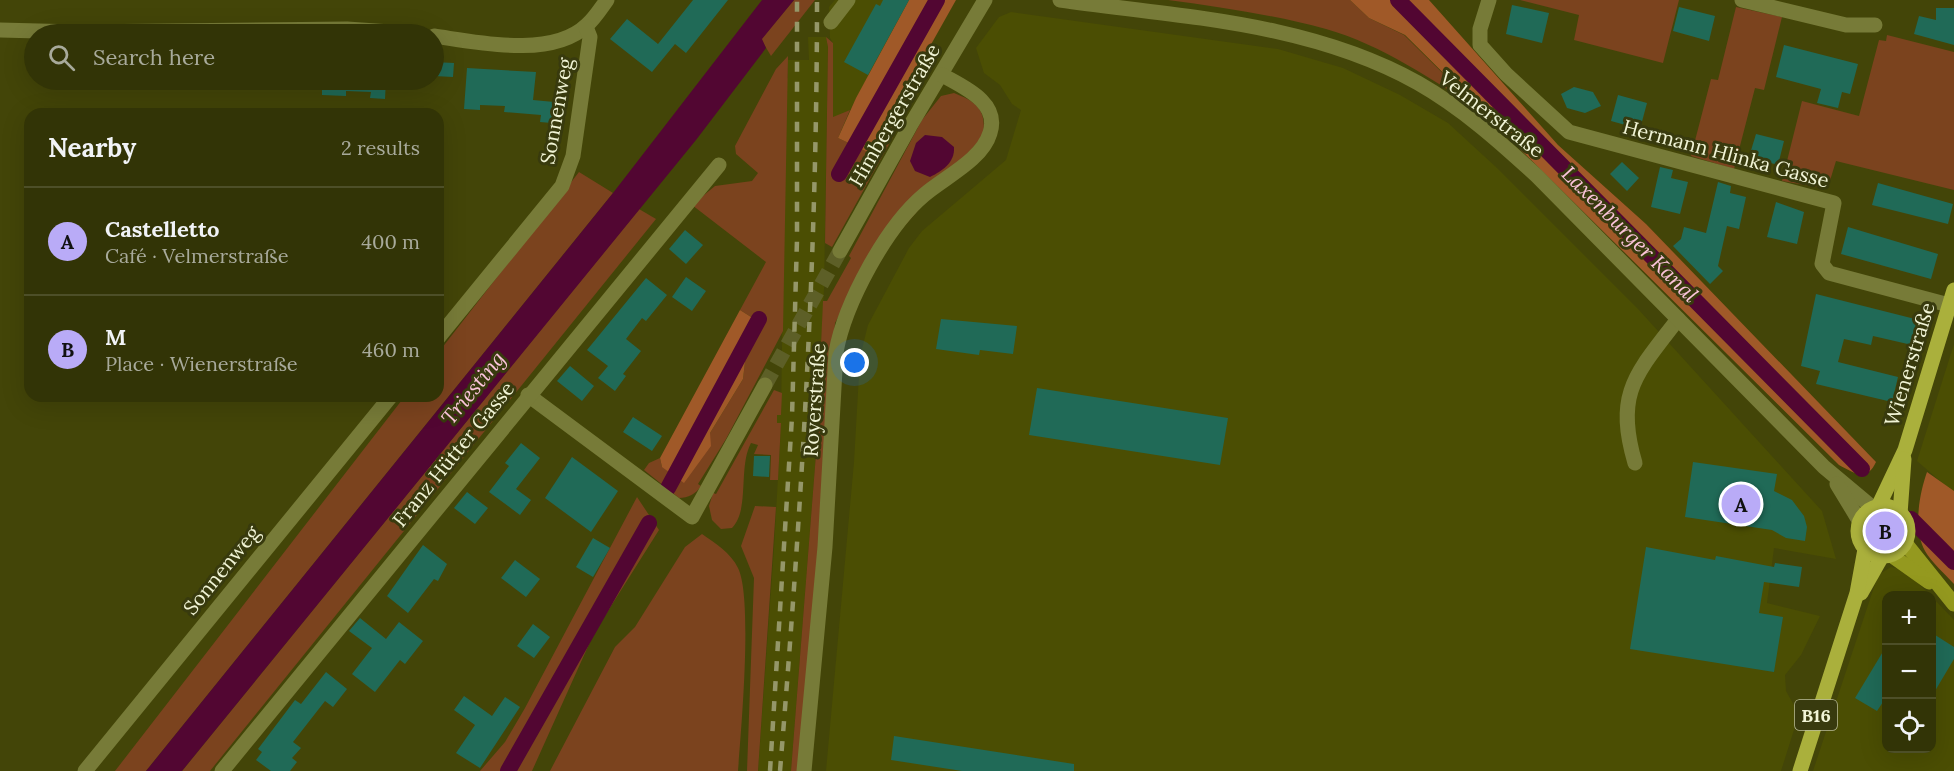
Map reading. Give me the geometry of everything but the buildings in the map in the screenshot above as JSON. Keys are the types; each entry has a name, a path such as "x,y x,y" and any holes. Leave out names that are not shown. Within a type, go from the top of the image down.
{"main road":[{"name":"Wienerstraße","path":"1876,508 1905,450 1954,290"},
{"name":"Wienerstraße","path":"1900,514 1905,450"},
{"path":"1860,522 1876,508 1890,508 1900,514 1906,523 1905,543 1941,591 1954,604"},
{"name":"B16","path":"1800,771 1847,626 1865,549 1858,536 1860,522"},
{"name":"B16","path":"1847,626 1861,594 1887,555 1905,543"},
{"path":"1865,549 1887,555 1941,591"}],"street":[{"path":"444,37 515,47 565,38 586,27 608,0"},
{"path":"831,22 848,0"},
{"name":"Himbergerstraße","path":"840,251 910,126 985,0"},
{"name":"Velmerstraße","path":"1060,0 1276,31 1312,40 1389,68 1437,95 1490,134 1537,176 1824,467 1876,508"},
{"name":"Hermann Hlinka Gasse","path":"1488,0 1480,29 1480,45 1506,74 1569,132 1834,203 1822,264 1829,273 1949,305"},
{"path":"1742,0 1846,25 1875,25"},
{"name":"Sonnenweg","path":"444,331 562,186 573,156 590,37 586,27"},
{"path":"0,30 24,31"},
{"name":"Royerstraße","path":"804,771 825,547 836,352 841,327 849,305 899,220 923,196 976,154 991,131 991,115 985,103 942,75"},
{"name":"Franz Hütter Gasse","path":"222,771 719,165"},
{"path":"1635,463 1629,441 1626,406 1638,371 1678,319"},
{"path":"528,396 692,517 765,386"},
{"name":"Sonnenweg","path":"85,771 386,402"},
{"name":"Velmerstraße","path":"1824,467 1860,522"}],"shaded area":[{"path":"794,0 815,0 771,56 761,39"},
{"path":"835,0 909,0 850,110 833,118 833,43 830,38 829,7"},
{"path":"909,0 956,0 870,153 838,138 856,98"},
{"path":"1168,0 1350,0 1369,18 1404,35 1481,111 1406,64 1347,36 1267,16"},
{"path":"1350,0 1429,0 1558,145 1646,224 1876,462 1869,472 1860,474 1839,465 1405,35 1369,18"},
{"path":"1520,0 1679,0 1663,63 1574,40 1579,15"},
{"path":"1736,7 1782,17 1764,90 1755,88 1734,169 1691,156 1711,79 1718,80"},
{"path":"1011,12 1278,49 1343,68 1400,95 1448,123 1497,168 1638,309 1822,511 1836,559 1774,548 1767,603 1820,616 1801,655 1785,675 1786,691 1799,714 1781,771 826,771 854,462 860,357 868,325 909,248 922,231 1006,160 1021,110 1012,104 1000,85 984,73 976,48 999,17"},
{"path":"1887,35 1954,52 1954,190 1836,161 1828,187 1782,181 1802,101 1859,116 1879,40 1886,41"},
{"path":"808,37 826,37 828,47 824,289 816,454 791,771 758,771 781,424 776,423 777,415 781,414 786,78 788,78 788,60 809,60"},
{"path":"826,37 833,43 833,117 850,110 838,138 871,153 913,77 923,83 832,247 825,243 828,47"},
{"path":"788,56 783,331 726,439 698,484 701,486 691,495 679,498 644,470 649,463 660,458 662,467 710,433 743,379 746,353 759,322 740,310 766,262 692,205 715,186 752,181 758,173 736,154 735,146 776,69"},
{"path":"954,93 979,108 984,127 983,136 858,279 835,323 823,502 800,771 791,771 816,454 823,301 827,301 851,258 849,256 922,120 941,96"},
{"path":"579,172 613,193 146,771 115,771 400,402 444,402 444,345"},
{"path":"639,209 656,219 210,771 182,771"},
{"path":"740,310 759,322 746,353 743,379 710,433 711,446 684,483 662,467 660,458"},
{"path":"1954,344 1954,493 1917,461"},
{"path":"774,390 782,393 781,415 777,415 777,423 781,423 778,480 770,480 771,455 754,454 758,445 751,443 745,464 741,511 732,528 721,529 712,520 709,506 713,493 716,494"},
{"path":"1927,472 1954,491 1954,584 1931,560 1921,542 1918,512"},
{"path":"637,497 659,530 594,633 532,771 480,771 505,742 525,708"},
{"path":"755,506 776,507 758,771 747,771 754,578 741,546"},
{"path":"702,534 731,558 738,568 742,584 745,607 745,666 738,771 550,771 615,647 635,627 685,547"},
{"path":"1891,567 1905,570 1926,591 1882,591 1882,753 1936,753 1936,601 1954,620 1954,771 1813,771 1878,575"}],"water":[{"name":"Triesting","path":"762,0 794,0 762,39 766,48 696,140 182,771 146,771 613,193"},
{"path":"925,135 942,137 954,147 950,162 930,177 915,171 910,161 916,143"}],"waterway":[{"path":"839,174 937,0"},
{"name":"Laxenburger Kanal","path":"1398,0 1862,469"},
{"path":"668,488 759,319"},
{"name":"Laxenburger Kanal","path":"1911,519 1954,562"},
{"path":"508,771 649,523"}],"tunnel":[{"path":"765,385 840,251"}],"railway":[{"path":"770,771 792,417 797,239 797,0"},
{"path":"780,771 795,578 811,290 817,0"}],"place":[{"name":"Castelletto","path":"1741,504"},
{"name":"M","path":"1885,531"}]}
